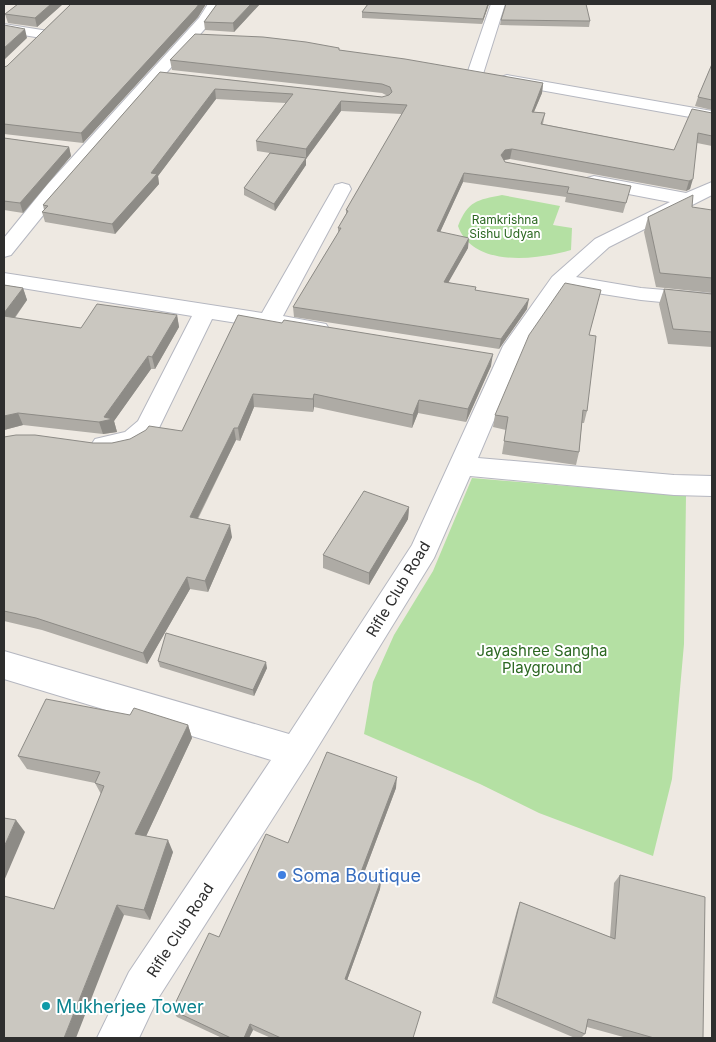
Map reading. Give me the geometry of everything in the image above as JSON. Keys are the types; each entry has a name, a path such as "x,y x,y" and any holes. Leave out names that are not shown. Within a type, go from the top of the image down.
{"street":[{"path":"4,251 54,189 205,20 215,4"},
{"path":"476,74 498,4"},
{"path":"29,46 55,22"},
{"path":"4,28 42,34"},
{"path":"190,36 208,37"},
{"path":"457,71 712,116"},
{"path":"156,74 175,76"},
{"path":"69,149 88,151"},
{"path":"577,178 702,194"},
{"path":"269,321 342,188"},
{"name":"Rifle Club Road","path":"118,1038 143,986 296,752 424,550 462,466 499,358 514,346 560,281 602,243 702,194"},
{"path":"4,278 336,332"},
{"path":"560,281 641,294 712,301"},
{"path":"85,443 103,445 132,440 148,426 205,311"},
{"path":"462,466 674,485 712,486"},
{"path":"4,665 296,752"}],"green space":[{"name":"Ramkrishna Sishu Udyan","path":"502,195 560,206 553,225 572,228 571,250 541,256 507,258 491,255 477,249 466,240 458,226 466,211 474,203 486,198"},
{"name":"Jayashree Sangha Playground","path":"472,478 686,496 684,644 672,779 653,856 539,813 480,784 364,734 373,682 394,635 433,571"}],"building":[{"path":"18,4 51,4 35,18 5,14"},
{"path":"71,4 199,4 81,133 4,124 4,67"},
{"path":"217,4 251,4 233,23 204,22"},
{"path":"368,4 488,4 483,19 362,12"},
{"path":"506,4 586,4 590,21 501,20"},
{"path":"4,25 25,29 4,48"},
{"path":"195,34 263,37 306,42 339,48 339,50 405,59 543,83 532,112 545,113 541,124 674,150 692,109 712,113 712,136 698,133 693,179 689,181 512,149 505,150 501,155 505,162 631,186 626,203 567,193 569,187 464,173 437,231 469,238 444,282 476,287 475,290 529,299 501,339 293,307 341,228 338,228 348,211 346,210 407,105 341,101 306,149 256,141 293,94 215,89 151,173 157,174 112,224 42,212 48,206 43,205 160,72 382,97 392,92 390,87 382,84 170,60"},
{"path":"712,64 712,100 698,97"},
{"path":"4,138 69,147 20,203 4,201"},
{"path":"270,153 306,158 274,204 244,188"},
{"path":"693,195 692,207 712,210 712,278 660,273 648,217"},
{"path":"565,283 601,290 589,335 596,336 587,411 583,410 579,452 504,441 508,417 495,415 529,335"},
{"path":"4,285 23,288 4,313"},
{"path":"664,289 712,294 712,332 673,329"},
{"path":"97,304 177,315 152,357 148,356 104,417 113,419 99,422 18,413 4,416 4,316 81,328"},
{"path":"238,315 282,323 284,320 493,354 468,409 419,400 413,415 314,394 313,399 253,394 238,428 234,428 190,517 230,525 205,581 187,577 143,653 36,618 4,611 4,437 35,435 93,443 112,443 130,439 146,430 149,426 182,431"},
{"path":"364,491 409,507 369,573 323,555"},
{"path":"166,633 266,662 253,690 158,661"},
{"path":"46,699 130,715 134,708 188,725 135,834 168,840 144,910 117,905 64,1038 4,1038 4,896 54,909 104,786 95,783 100,772 18,756"},
{"path":"327,752 397,777 361,872 381,880 345,979 421,1012 413,1038 281,1038 250,1024 244,1038 231,1038 172,1010 209,933 219,937 266,834 288,843"},
{"path":"4,818 16,820 4,847"},
{"path":"620,875 705,897 703,1038 654,1038 588,1019 585,1034 496,997 520,902 615,939"}],"place":[{"name":"Soma Boutique","path":"282,875"},
{"name":"Mukherjee Tower","path":"46,1006"}]}
